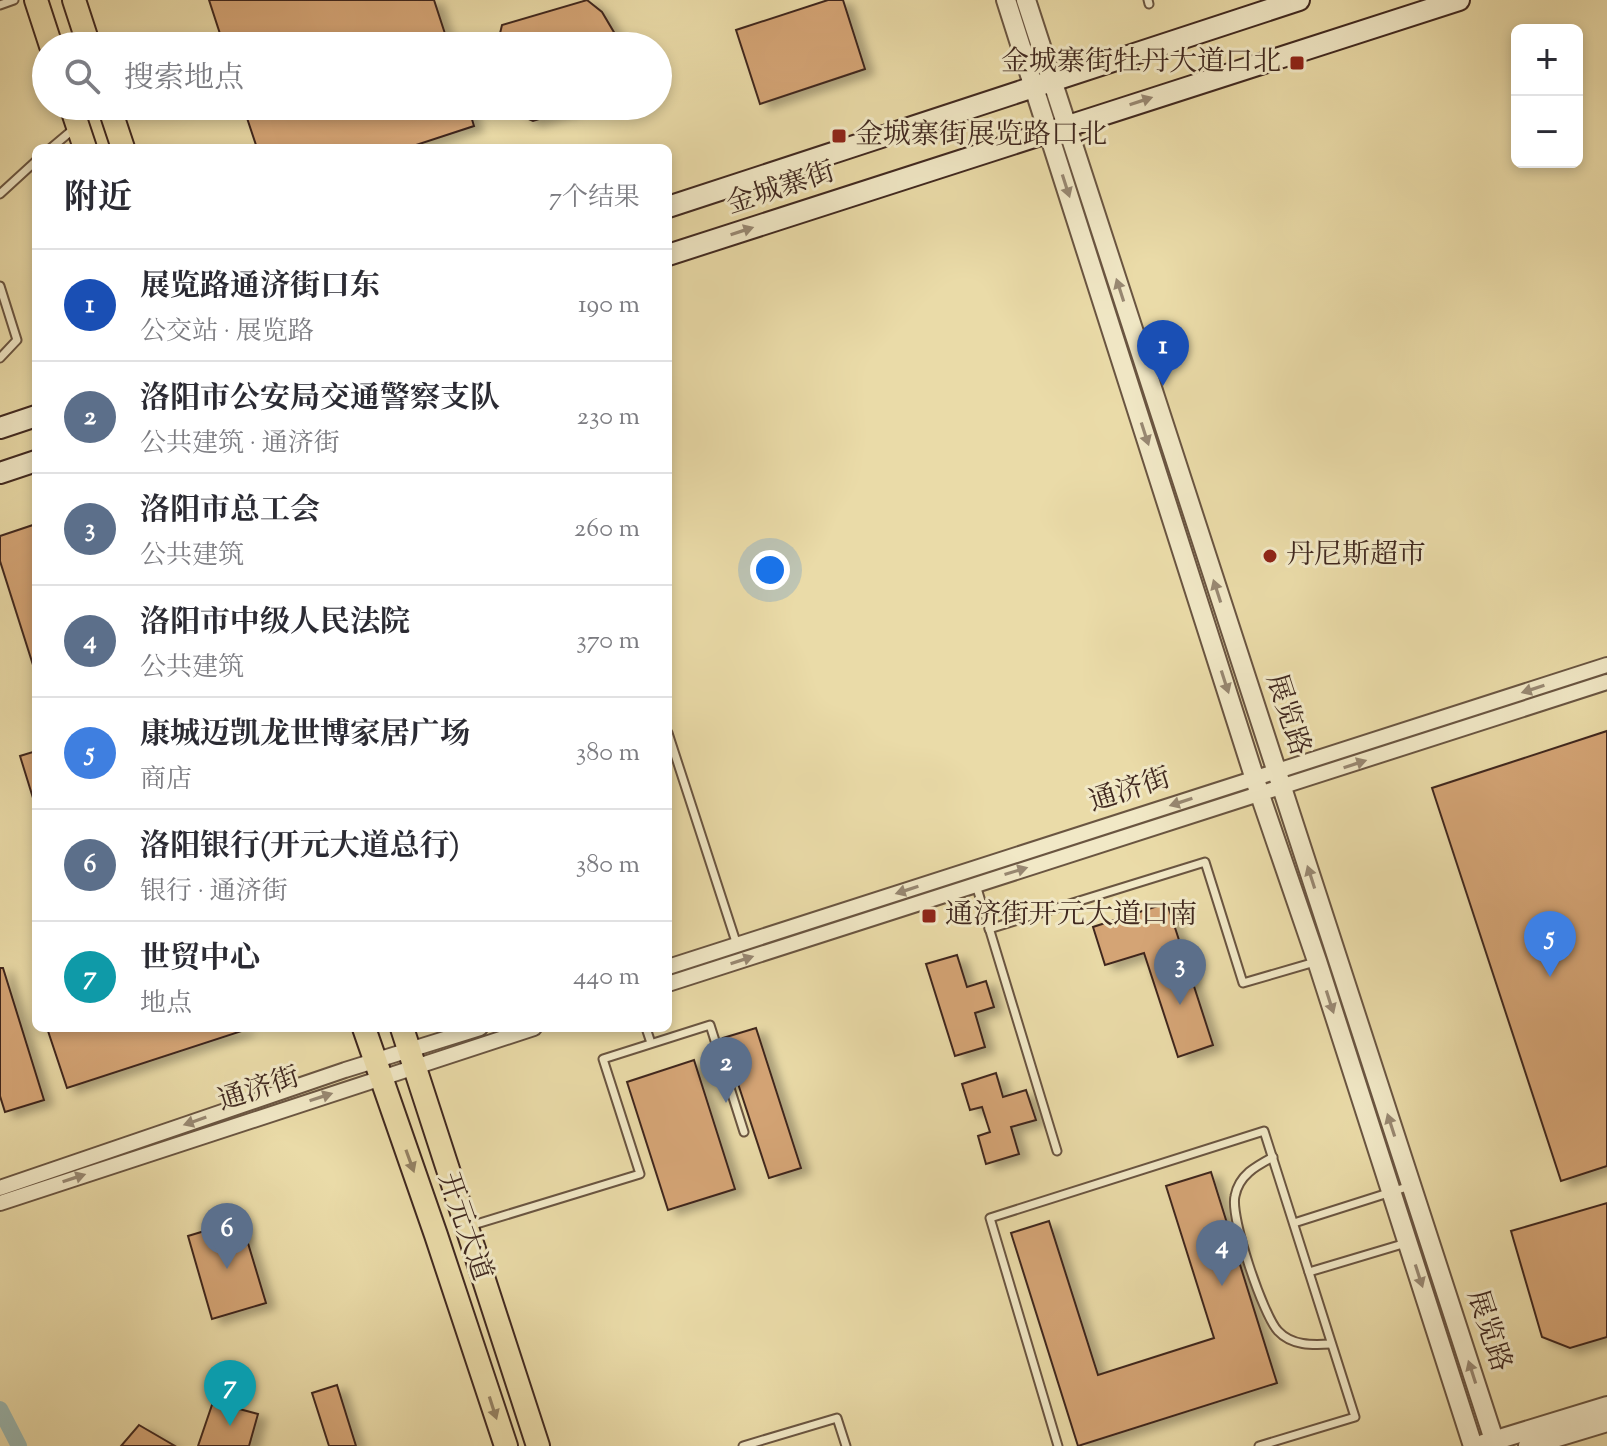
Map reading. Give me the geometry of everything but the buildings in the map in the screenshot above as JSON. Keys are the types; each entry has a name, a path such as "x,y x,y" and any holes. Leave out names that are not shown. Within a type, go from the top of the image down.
{"main road":[{"path":"36,0 46,32"},
{"path":"74,0 84,32"},
{"name":"金城寨街","path":"672,206 1299,0"},
{"name":"金城寨街","path":"672,254 1459,0"},
{"path":"75,120 84,144"},
{"path":"114,120 122,144"},
{"path":"0,428 32,417"},
{"path":"0,473 32,462"},
{"name":"开元大道","path":"365,1032 506,1446"},
{"name":"开元大道","path":"403,1032 538,1446"}],"street":[{"name":"展览路","path":"1006,0 1043,82"},
{"name":"展览路","path":"1026,0 1043,82 1258,787 1408,1242 1485,1445"},
{"name":"展览路","path":"1057,128 1336,955 1427,1236 1485,1445"},
{"name":"通济街","path":"672,966 973,877 1258,787 1607,665"},
{"name":"通济街","path":"1278,780 1607,682"},
{"name":"通济街","path":"672,983 973,877"},
{"name":"通济街","path":"412,1059 471,1032"},
{"name":"通济街","path":"0,1188 412,1059 518,1032"},
{"name":"通济街","path":"0,1203 378,1070"},
{"path":"1485,1445 1607,1406"},
{"path":"1528,1446 1607,1422"}],"lane":[{"path":"0,5 14,0"},
{"path":"54,144 71,120"},
{"path":"0,194 32,165"},
{"path":"0,286 17,340 0,358"},
{"path":"672,745 737,945"},
{"path":"989,929 1205,862 1243,983 1336,955"},
{"path":"973,877 1057,1151"},
{"path":"468,1226 640,1174 603,1059 710,1025 744,1132"},
{"path":"647,1032 651,1043"},
{"path":"1058,1446 990,1218 1264,1131 1355,1417 1259,1446"},
{"path":"1273,1157 1252,1169 1242,1179 1235,1195 1234,1211 1250,1265 1266,1314 1279,1332 1292,1341 1309,1345 1331,1344"},
{"path":"1294,1223 1411,1186"},
{"path":"1309,1272 1427,1236"},
{"path":"743,1446 837,1418 846,1446"}],"waterway":[{"path":"0,1409 19,1446"}],"place":[{"name":"金城寨街牡丹大道口北","path":"1297,63"},
{"name":"金城寨街展览路口北","path":"839,136"},
{"name":"展览路通济街口东","path":"1163,386"},
{"name":"丹尼斯超市","path":"1270,556"},
{"name":"通济街开元大道口南","path":"929,916"},
{"name":"康城迈凯龙世博家居广场","path":"1550,977"},
{"name":"洛阳市总工会","path":"1180,1005"},
{"name":"洛阳市公安局交通警察支队","path":"726,1103"},
{"name":"洛阳银行(开元大道总行)","path":"227,1269"},
{"name":"洛阳市中级人民法院","path":"1222,1286"},
{"name":"世贸中心","path":"230,1426"}]}
